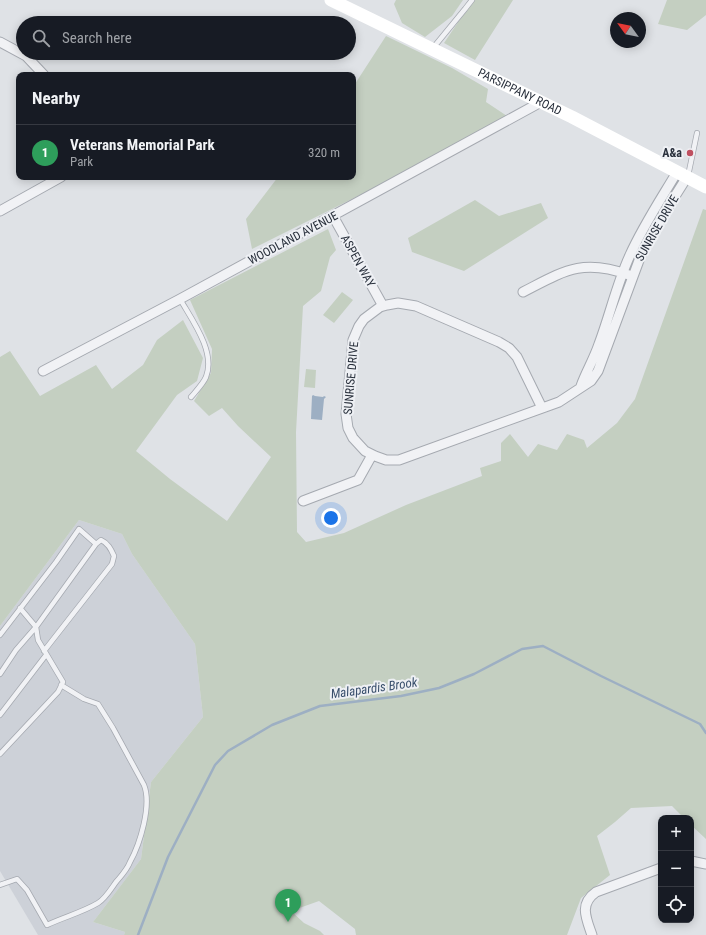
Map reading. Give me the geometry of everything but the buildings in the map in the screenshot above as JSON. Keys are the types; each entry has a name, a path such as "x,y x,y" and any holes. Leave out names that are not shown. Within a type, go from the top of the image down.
{"main road":[{"name":"PARSIPPANY ROAD","path":"331,0 572,117 706,187"}],"street":[{"path":"0,42 16,51"},
{"path":"30,60 41,72"},
{"name":"WOODLAND AVENUE","path":"43,371 180,299 541,102"},
{"name":"SUNRISE DRIVE","path":"542,408 517,356 509,348 499,342 416,306 398,303 383,306 364,319 353,340 346,407 347,422 353,438 365,451 372,455 392,460 408,458 542,408 564,399 581,386 585,376 604,345 611,308 628,274 636,243 682,175"},
{"path":"0,210 55,180"},
{"name":"ASPEN WAY","path":"333,216 383,306"},
{"path":"523,292 554,276 578,268 590,266 616,270 628,274"},
{"path":"303,501 358,480 372,455"},
{"path":"694,862 706,864"},
{"path":"592,935 585,911 587,902 592,895 596,892 658,869"}],"lane":[{"path":"432,49 472,0"},
{"path":"682,175 697,133"},
{"path":"180,299 197,328 208,358 206,378 191,397"},
{"path":"0,635 56,562 79,529 96,544"},
{"path":"0,674 16,650 36,628 96,544 101,540 106,542 114,556 112,564 0,715"},
{"path":"0,754 58,692 63,682 38,640 36,628 20,608"},
{"path":"0,885 17,879 28,890 47,925 99,902 127,867 136,848 144,822 147,793 114,728 98,704 84,699 61,685"}],"shaded area":[{"path":"79,520 122,534 132,554 195,644 203,717 151,782 141,859 93,922 125,932 124,935 38,935 0,871 0,626"}],"green space":[{"path":"396,0 463,0 452,16 425,37 402,23 394,4"},
{"path":"473,0 513,0 475,60 444,43"},
{"path":"667,0 706,0 706,15 687,30 658,24"},
{"path":"386,36 452,68 488,89 486,102 507,116 430,160 252,249 246,219 276,180 356,180 356,82"},
{"path":"475,200 499,216 541,203 548,218 464,271 412,252 408,238"},
{"path":"703,209 706,210 706,839 694,828 694,815 681,815 672,806 631,808 597,836 610,875 581,898 567,935 356,935 355,929 319,901 291,911 304,923 320,931 324,935 124,935 125,932 93,922 141,859 151,782 203,717 195,644 132,554 122,534 79,520 0,626 0,357 10,351 40,396 96,365 112,389 143,365 157,340 183,320 203,358 197,381 177,395 136,451 170,479 227,521 271,457 238,426 222,408 209,416 194,401 211,373 212,349 190,300 328,229 336,250 330,257 321,291 303,306 296,432 297,532 306,542 344,533 406,505 482,476 480,468 501,461 501,443 510,434 528,457 538,444 557,450 567,434 584,440 587,448 617,423 635,399"},
{"path":"342,292 353,300 334,323 323,315"},
{"path":"306,369 316,370 315,388 304,387"}],"water":[{"path":"313,395 326,397 324,399 322,420 311,419"}],"waterway":[{"name":"Malapardis Brook","path":"138,935 168,857 215,765 228,751 272,725 320,706 401,696 439,688 474,674 522,649 543,646 700,724 706,733"}],"place":[{"name":"A&a","path":"690,153"},
{"name":"Veterans Memorial Park","path":"288,922"}]}
